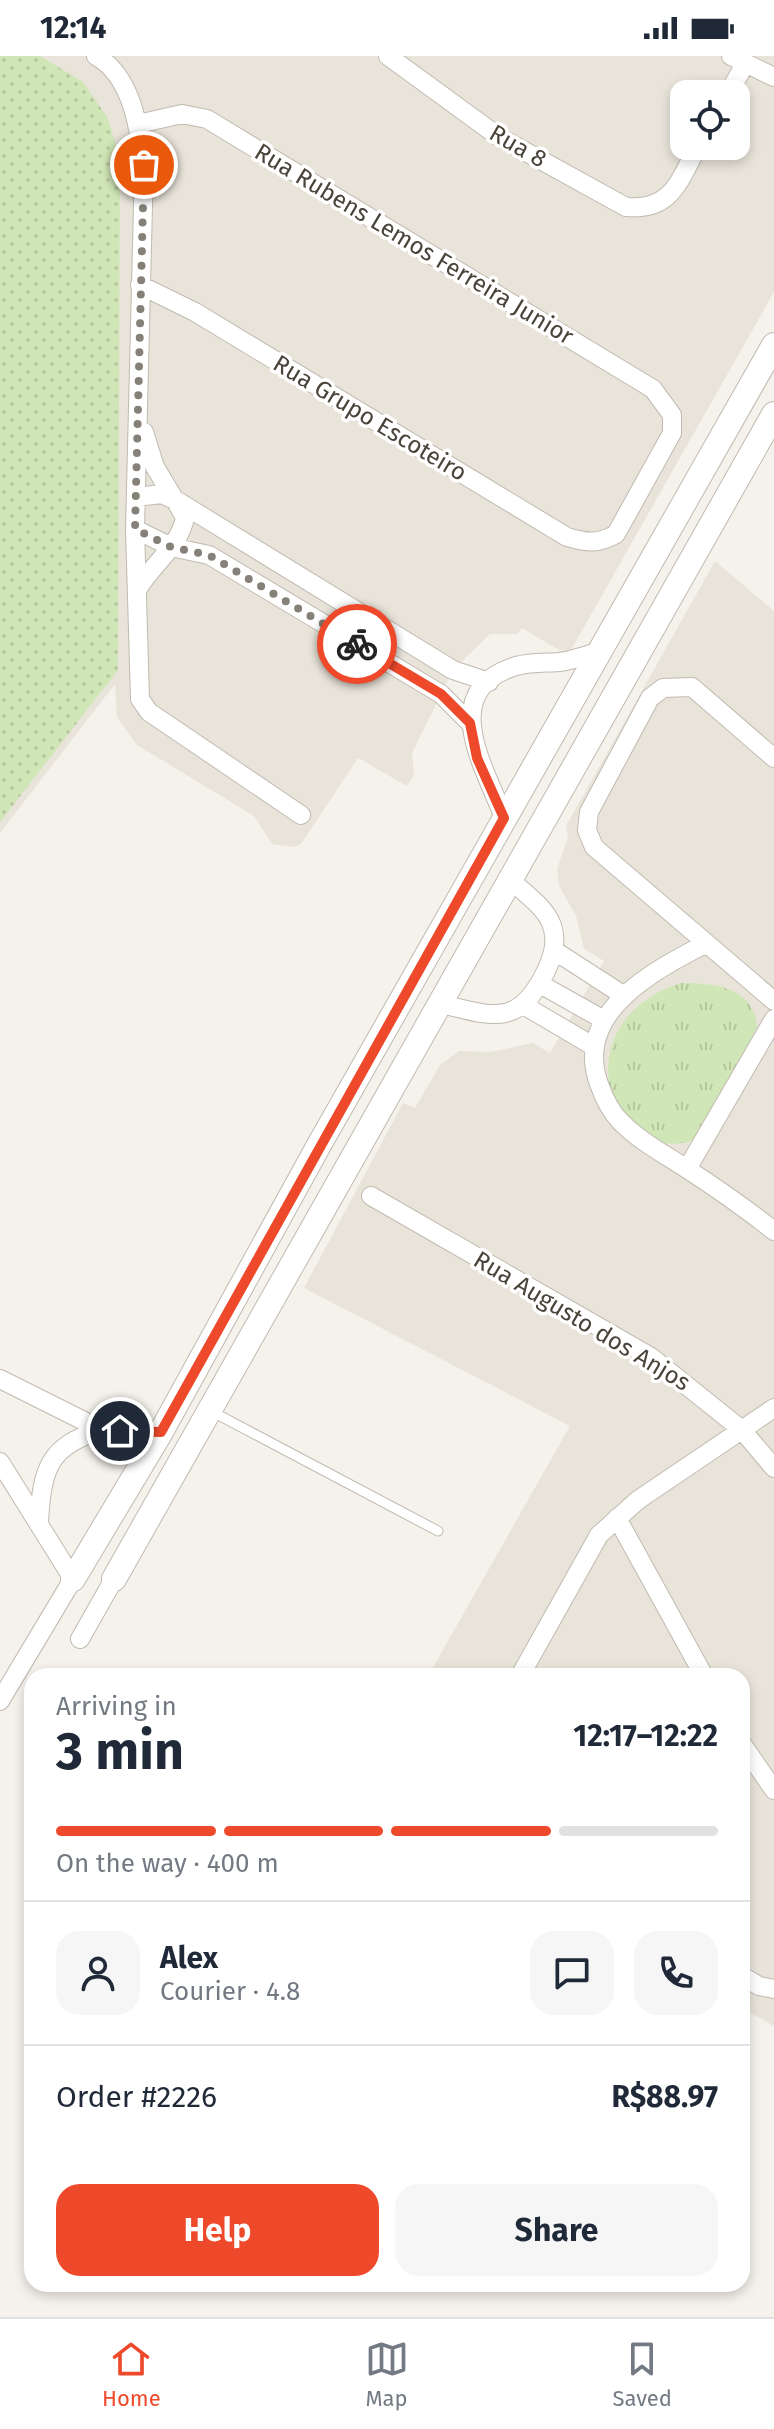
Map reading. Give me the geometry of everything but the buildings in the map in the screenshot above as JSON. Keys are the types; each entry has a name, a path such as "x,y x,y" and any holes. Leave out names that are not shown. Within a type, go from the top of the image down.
{"street":[{"path":"96,56 106,61 126,91 138,124 144,165 135,529 140,699 149,712 301,815"},
{"name":"Rua 8","path":"388,56 499,137 626,207 644,209 659,204 672,193 690,160"},
{"path":"732,80 738,60 774,77"},
{"name":"Rua Rubens Lemos Ferreira Junior","path":"138,124 182,114 207,119 653,389 672,415 672,433 665,451 616,534 602,542"},
{"name":"Rua Grupo Escoteiro","path":"140,285 195,312 567,537 602,542"},
{"path":"0,1701 161,1432 319,1145 773,350"},
{"path":"139,587 152,565 171,547 183,528 185,517 179,502 155,467 140,414"},
{"path":"80,1639 508,878 774,414"},
{"path":"136,497 162,494 179,502 453,670 489,682"},
{"path":"135,529 171,547 209,555 441,694 470,723"},
{"path":"631,598 659,614"},
{"path":"504,818 477,758 470,723 481,692 489,682 518,666 566,660 601,651"},
{"path":"774,758 692,687 663,688 650,698 589,812 587,830 594,847 774,1001"},
{"path":"438,1003 487,1015 510,1014 525,1006 540,984 555,951 551,923 508,878"},
{"path":"705,944 665,965 623,995 604,1020 593,1046 596,1075 606,1102 619,1121 774,1231"},
{"path":"555,951 623,995"},
{"path":"540,984 604,1020"},
{"path":"525,1006 593,1046"},
{"path":"687,1169 774,1019"},
{"path":"319,1145 348,1161"},
{"name":"Rua Augusto dos Anjos","path":"371,1196 651,1357 742,1430 774,1468"},
{"path":"0,1379 102,1430"},
{"path":"524,1668 584,1556 617,1518 638,1500 774,1408"},
{"path":"39,1522 43,1482 53,1457 80,1436 102,1430 161,1432"},
{"path":"0,1462 73,1579"},
{"path":"617,1518 700,1668"},
{"path":"100,1535 99,1558 114,1579"},
{"path":"73,1579 114,1579"},
{"path":"750,1756 774,1790"},
{"path":"750,1981 774,1989"}],"lane":[{"path":"208,1409 438,1531"}],"shaded area":[{"path":"0,56 774,56 774,292 571,650 559,650 522,628 517,634 490,634 453,670 412,753 414,775 407,786 358,758 301,844 294,847 272,844 254,816 137,745 117,717 115,684 0,833"},
{"path":"715,561 774,611 774,2026 750,2012 750,1668 433,1668 570,1426 304,1288 403,1103 415,1108 440,1065 459,1051 491,1052 533,1043 550,1053 604,961 584,949 576,916 559,886 557,869 568,838 566,826"}],"green space":[{"path":"0,56 40,56 83,82 107,117 120,157 118,670 0,822"},
{"path":"681,983 707,984 731,990 749,1003 757,1027 699,1138 668,1144 642,1135 622,1116 610,1090 609,1060 619,1030 642,1003"}],"way so far":[{"path":"144,165 135,529 171,547 209,555 357,644"}],"route":[{"path":"120,1431 161,1432 504,818 477,758 470,723 441,694 357,644"}]}
